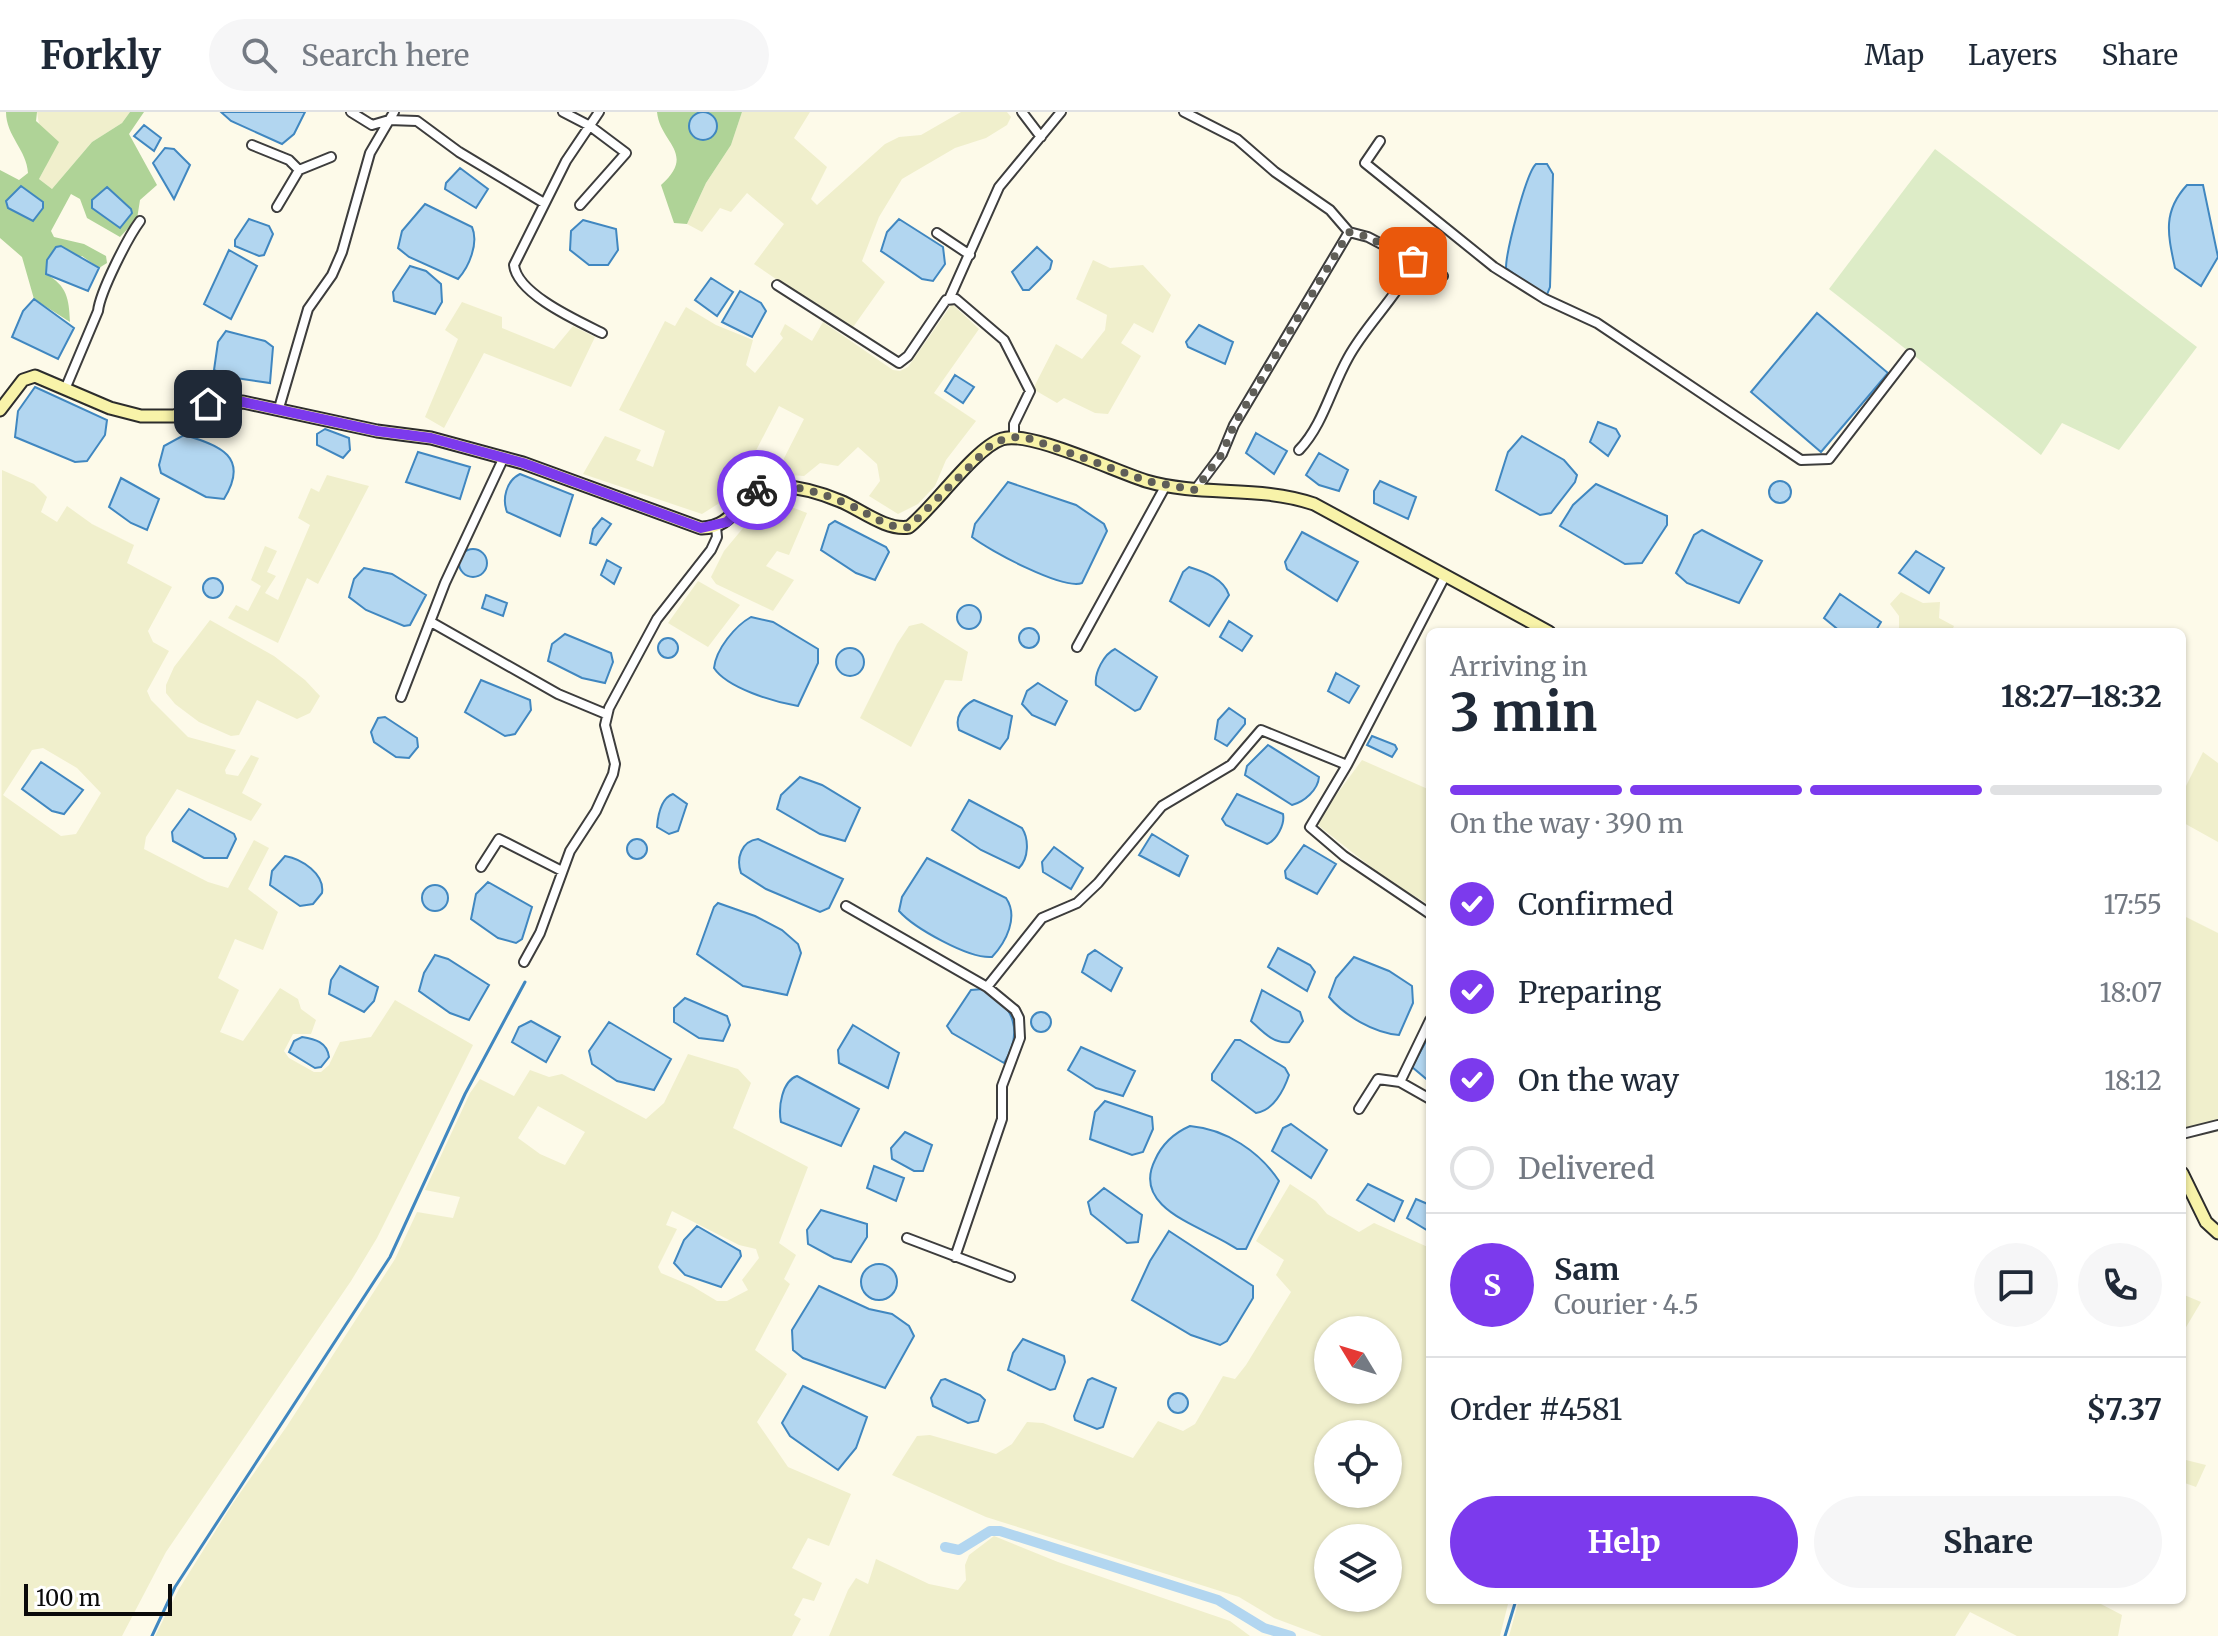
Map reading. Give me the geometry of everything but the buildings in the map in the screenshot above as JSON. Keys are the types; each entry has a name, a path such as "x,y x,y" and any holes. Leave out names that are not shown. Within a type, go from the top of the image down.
{"main road":[{"path":"0,410 28,376 46,378 124,413 157,418 228,401 279,408 377,431 431,438 504,457 614,494 701,528 716,527 734,516 752,492 769,486 822,495 897,528 909,527 988,448 1014,437 1031,439 1166,485 1195,490 1279,494 1314,504 1444,578 1541,628"},
{"path":"2186,1181 2206,1222 2218,1233"}],"street":[{"path":"351,112 372,125 391,116 417,121 544,203"},
{"path":"563,112 590,126 626,153 580,205"},
{"path":"599,112 544,203 514,265 515,272 554,308 602,333"},
{"path":"1022,112 1041,137"},
{"path":"777,285 899,363 950,297 999,187 1061,112"},
{"path":"1184,112 1237,139 1275,172 1330,210 1349,232 1368,237 1443,276"},
{"path":"279,408 308,309 332,275 342,252 370,153 391,116"},
{"path":"1380,141 1365,163 1494,267 1545,299 1597,323 1801,460 1829,459 1910,354"},
{"path":"252,145 289,160 299,170"},
{"path":"277,207 299,170 331,157"},
{"path":"66,387 78,351 98,311 99,298 123,256 127,239 140,221"},
{"path":"1195,490 1222,454 1234,425 1349,232"},
{"path":"937,233 970,255"},
{"path":"1299,450 1315,429 1349,356 1404,281 1413,261"},
{"path":"950,297 1004,340 1030,391 1014,424 1014,437"},
{"path":"401,697 467,532 504,457"},
{"path":"1077,647 1166,485"},
{"path":"524,962 540,933 562,871 613,774 615,764 608,739 606,714 657,619 711,550 717,537 716,527"},
{"path":"1426,911 1344,856 1310,827 1347,765 1444,578"},
{"path":"431,622 543,687 606,714"},
{"path":"987,987 1042,918 1077,903 1098,883 1162,806 1231,765 1261,730 1347,765"},
{"path":"481,867 499,839 562,871"},
{"path":"846,906 987,987 1015,1010 1020,1038 1004,1075 1002,1119 955,1257"},
{"path":"1400,1082 1426,1028"},
{"path":"1359,1109 1378,1079 1400,1082 1426,1097"},
{"path":"2186,1133 2218,1125"},
{"path":"907,1238 1010,1277"}],"green space":[{"path":"6,112 37,112 36,121 59,142 39,179 52,189 92,142 122,123 130,112 144,112 129,134 157,185 140,200 137,219 120,237 87,218 80,199 71,194 51,231 54,237 84,244 106,256 107,263 99,268 82,256 46,274 66,294 70,322 34,299 22,257 0,238 0,170 19,180 28,173 24,157 9,128"},
{"path":"37,112 130,112 122,123 92,142 52,189 39,179 46,166"},
{"path":"657,112 742,112 731,145 706,183 687,224 674,223 661,185 671,174 676,156"},
{"path":"742,112 810,112 794,138 827,167 811,199 817,205 885,144 899,137 921,135 961,112 1007,112 1011,117 1007,125 986,138 955,148 902,179 879,217 862,261 885,282 851,330 754,264 784,224 747,193 731,212 720,208 702,232 687,224 706,183 731,145"},
{"path":"1935,149 2197,347 2119,450 2062,423 2041,455 1829,289"},
{"path":"1093,260 1110,268 1143,265 1171,295 1153,333 1134,323 1121,343 1141,356 1108,414 1095,413 1064,398 1057,403 1033,389 1056,344 1082,359 1105,330 1107,315 1076,299"},
{"path":"462,302 502,317 502,328 554,349 573,326 595,337 571,387 484,353 444,428 425,417 458,339 445,330"},
{"path":"952,304 979,329 934,393 976,421 946,460 935,486 918,504 898,514 869,496 880,481 877,464 858,447 838,466 820,463 804,476 776,474 804,419 779,406 747,468 750,475 737,492 702,514 583,474 605,436 641,450 636,460 653,467 665,431 619,410 665,321 675,326 686,307 716,325 753,340 746,365 755,373 783,338 780,334 785,324 812,341 823,322 893,370 900,371 908,367"},
{"path":"2,470 34,484 47,497 41,512 57,522 67,506 92,524 134,545 127,563 172,587 148,631 153,642 169,651 147,691 151,700 188,737 236,750 225,770 226,774 238,776 251,755 259,758 242,793 262,804 251,821 177,789 146,837 144,849 208,882 228,888 254,840 269,848 248,889 278,912 263,950 235,939 218,978 239,990 220,1032 243,1041 280,988 298,999 301,1009 316,1020 311,1034 293,1034 284,1051 289,1058 314,1072 321,1072 329,1065 340,1042 371,1037 395,1000 473,1045 377,1238 351,1281 166,1552 122,1636 0,1636","holes":["43,748 77,768 101,793 76,834 61,836 3,795 32,750"]},
{"path":"327,475 369,486 318,584 307,578 278,643 228,618 236,605 248,611 261,586 251,580 265,546 277,551 267,572 276,576 265,593 278,600 310,525 298,518 311,488 319,492"},
{"path":"768,498 807,513 789,555 777,551 766,566 794,580 773,611 716,584 711,577 724,551"},
{"path":"698,581 740,605 708,647 668,623"},
{"path":"1901,592 1923,603 1940,602 1939,618 1954,626 1899,628 1899,616 1890,604"},
{"path":"210,620 274,656 305,680 320,696 310,713 297,719 257,700 239,735 231,736 199,722 175,704 166,693 166,685 174,667"},
{"path":"922,623 968,652 962,681 945,680 911,747 860,718 897,644 909,626"},
{"path":"2203,752 2218,763 2218,842 2186,824 2186,786"},
{"path":"1362,760 1426,788 1426,903 1390,882 1319,826 1317,821"},
{"path":"2186,917 2218,933 2218,1123 2186,1129"},
{"path":"688,1054 738,1069 751,1083 733,1128 808,1167 779,1243 796,1255 784,1279 790,1284 755,1350 787,1374 757,1422 788,1467 851,1494 829,1546 808,1538 792,1568 822,1583 814,1601 803,1598 794,1615 801,1619 792,1636 155,1636 179,1589 233,1503 395,1259 417,1212 453,1218 460,1197 425,1190 470,1093 480,1079 514,1096 530,1070 549,1077 562,1074 646,1119 664,1103","holes":["538,1106 585,1132 565,1165 540,1154 518,1138","672,1211 739,1245 756,1249 759,1258 742,1280 748,1290 727,1301 717,1301 661,1273 658,1267 677,1229 666,1225"]},
{"path":"1290,1184 1316,1201 1327,1214 1359,1232 1374,1223 1426,1246 1426,1604 1508,1604 1500,1636 1322,1636 1274,1618 1239,1597 986,1517 892,1475 917,1436 930,1435 996,1454 1012,1444 1027,1422 1043,1423 1133,1458 1158,1421 1183,1431 1195,1424 1223,1376 1235,1379 1246,1365 1291,1292 1276,1275 1284,1260 1256,1241"},
{"path":"2186,1296 2201,1302 2186,1327"},
{"path":"2186,1460 2206,1465 2196,1487 2186,1483"},
{"path":"994,1536 1058,1562 1230,1621 1250,1636 829,1636 848,1590 856,1578 868,1584 876,1559 929,1584 958,1590 966,1580 965,1565 969,1555"},
{"path":"1518,1604 2101,1604 2122,1615 2118,1636 2017,1636 1970,1612 1955,1636 1509,1636"}],"water":[{"path":"221,112 305,112 294,134 282,144 231,121"},
{"path":"703,112 713,116 717,126 713,136 703,140 693,136 689,126 693,116"},
{"path":"144,125 161,138 154,151 134,136"},
{"path":"165,148 174,149 190,165 174,199 153,163"},
{"path":"1536,164 1547,164 1553,174 1550,287 1546,297 1506,268 1517,213"},
{"path":"460,168 488,189 476,208 445,189 446,183"},
{"path":"2187,185 2203,185 2218,257 2201,286 2175,268 2170,245 2170,214"},
{"path":"21,186 43,202 43,208 33,221 8,208 6,201"},
{"path":"107,187 131,209 132,213 120,228 92,208 92,200"},
{"path":"425,204 472,227 472,254 458,279 409,257 398,248 402,231"},
{"path":"249,219 269,226 273,234 264,255 259,256 235,246 235,240"},
{"path":"899,219 943,247 945,264 933,281 922,279 881,251 887,232"},
{"path":"583,220 616,229 618,250 608,265 589,265 570,250 571,231"},
{"path":"61,246 99,268 88,291 46,274 47,260 56,247"},
{"path":"1037,247 1052,261 1050,269 1029,290 1023,290 1012,272"},
{"path":"229,250 257,266 231,319 204,304"},
{"path":"410,266 426,271 441,284 442,302 435,314 394,301 393,292"},
{"path":"711,278 733,292 717,316 695,300"},
{"path":"740,291 761,303 766,311 752,337 722,322"},
{"path":"34,299 74,328 58,359 12,337 23,311"},
{"path":"1817,313 1888,373 1821,452 1751,392"},
{"path":"1199,325 1233,342 1225,364 1188,347 1186,342"},
{"path":"226,331 265,341 273,347 270,383 229,377 214,370 218,342"},
{"path":"955,375 974,387 963,403 945,391"},
{"path":"35,387 107,420 105,435 87,461 75,462 15,437 18,411"},
{"path":"1598,422 1616,429 1620,436 1608,456 1590,442"},
{"path":"325,429 349,438 350,450 343,458 317,445 317,434"},
{"path":"1256,433 1287,451 1274,474 1246,453"},
{"path":"184,435 209,443 227,455 232,463 234,473 224,499 206,497 161,473 159,465 164,446"},
{"path":"1522,436 1564,460 1577,475 1551,513 1540,515 1496,490 1508,452"},
{"path":"418,452 470,467 460,499 406,482"},
{"path":"1319,453 1348,470 1339,491 1319,485 1306,475"},
{"path":"520,474 573,495 560,536 507,512 506,491 511,481"},
{"path":"121,478 159,499 147,530 109,507"},
{"path":"1380,481 1416,497 1408,519 1374,503 1374,491"},
{"path":"1780,481 1788,484 1791,492 1788,500 1780,503 1772,500 1769,492 1772,484"},
{"path":"1008,482 1076,505 1104,524 1107,531 1082,583 1073,584 1044,575 1010,560 972,537 975,524"},
{"path":"1596,484 1667,516 1667,525 1642,563 1625,564 1560,526 1573,505"},
{"path":"602,518 611,524 596,545 590,543 593,529"},
{"path":"835,521 886,547 889,552 875,580 856,573 821,550 829,525"},
{"path":"1702,530 1762,561 1739,603 1687,583 1676,573 1694,535"},
{"path":"1302,532 1358,562 1337,601 1287,569 1285,562"},
{"path":"473,549 483,553 487,563 483,573 473,577 463,573 459,563 463,553"},
{"path":"1916,551 1944,568 1929,593 1899,573"},
{"path":"607,560 621,568 614,584 601,575"},
{"path":"1189,567 1218,580 1227,589 1229,595 1209,626 1170,601 1183,572"},
{"path":"364,568 392,574 426,595 410,625 404,626 366,610 349,597 354,579"},
{"path":"213,578 220,581 223,588 220,595 213,598 206,595 203,588 206,581"},
{"path":"1840,594 1881,622 1877,628 1836,628 1824,618"},
{"path":"486,595 507,603 503,616 482,608"},
{"path":"969,605 977,609 981,617 977,625 969,629 961,625 957,617 961,609"},
{"path":"751,617 773,622 818,649 818,663 798,706 740,688 714,668 718,653 727,639"},
{"path":"1229,621 1252,636 1242,651 1220,637"},
{"path":"1029,628 1036,631 1039,638 1036,645 1029,648 1022,645 1019,638 1022,631"},
{"path":"565,634 611,653 613,662 605,683 582,678 548,661 552,644"},
{"path":"668,638 675,641 678,648 675,655 668,658 661,655 658,648 661,641"},
{"path":"850,648 860,652 864,662 860,672 850,676 840,672 836,662 840,652"},
{"path":"1115,649 1157,677 1140,709 1135,711 1096,685 1101,664"},
{"path":"1336,673 1359,686 1349,703 1328,691"},
{"path":"481,680 530,700 531,710 515,734 505,736 465,712"},
{"path":"1038,683 1067,701 1055,725 1032,715 1022,704 1027,691"},
{"path":"974,700 1012,716 1008,738 1000,749 959,730 960,712"},
{"path":"1229,708 1245,719 1245,724 1227,746 1215,739 1218,720"},
{"path":"385,717 417,738 418,747 409,758 396,757 374,742 371,732 378,718"},
{"path":"1372,736 1395,745 1397,749 1392,757 1367,745"},
{"path":"1268,745 1319,777 1310,795 1292,805 1245,775 1247,766"},
{"path":"41,762 83,790 64,814 52,811 22,789"},
{"path":"800,777 822,785 860,808 845,841 820,834 777,809 781,795"},
{"path":"673,794 687,804 678,831 669,834 657,827 663,803"},
{"path":"1237,794 1283,814 1281,827 1271,842 1267,844 1226,825 1222,819"},
{"path":"969,800 1022,828 1027,848 1019,868 981,850 952,830"},
{"path":"189,809 234,834 236,839 227,858 204,858 173,841 172,832"},
{"path":"1152,834 1188,856 1179,876 1139,855"},
{"path":"637,839 644,842 647,849 644,856 637,859 630,856 627,849 630,842"},
{"path":"758,839 843,879 829,908 820,912 766,889 741,873 741,852 747,843"},
{"path":"1304,845 1336,864 1317,894 1286,878 1285,871"},
{"path":"1054,847 1083,868 1071,889 1043,872 1042,862"},
{"path":"285,856 305,864 320,880 322,893 313,904 300,906 270,885 272,871"},
{"path":"927,858 1006,898 1010,905 1011,921 1002,944 992,957 970,953 942,941 899,911 902,897"},
{"path":"488,882 532,907 522,939 516,943 498,938 471,919 476,894"},
{"path":"435,885 444,889 448,898 444,907 435,911 426,907 422,898 426,889"},
{"path":"718,903 755,916 782,930 798,944 801,953 787,995 743,986 697,954"},
{"path":"1278,948 1310,965 1315,972 1307,991 1268,967"},
{"path":"1095,950 1122,968 1111,991 1082,972 1088,955"},
{"path":"435,955 448,959 489,985 469,1020 450,1013 419,991 424,973"},
{"path":"1354,957 1389,971 1412,986 1413,1003 1399,1035 1361,1022 1343,1011 1329,997 1336,978"},
{"path":"340,966 378,987 374,1001 364,1012 329,994 331,980"},
{"path":"983,989 1002,1003 1013,1021 1013,1041 1004,1063 952,1033 947,1026 971,990"},
{"path":"1262,990 1300,1012 1303,1021 1289,1042 1273,1039 1251,1021"},
{"path":"685,998 727,1016 730,1025 723,1041 699,1038 674,1022 674,1008"},
{"path":"1037,1012 1045,1012 1051,1022 1045,1032 1037,1032 1031,1026 1031,1018"},
{"path":"531,1021 560,1037 546,1062 512,1042 519,1027"},
{"path":"609,1022 671,1059 654,1090 617,1081 592,1064 589,1051"},
{"path":"853,1025 899,1053 888,1088 839,1063 838,1050"},
{"path":"302,1037 316,1040 326,1048 329,1057 321,1067 315,1068 289,1052 294,1041"},
{"path":"1235,1040 1240,1040 1285,1068 1289,1075 1277,1099 1268,1108 1256,1113 1212,1080 1212,1074"},
{"path":"1426,1041 1426,1079 1412,1067"},
{"path":"1081,1047 1135,1071 1123,1096 1096,1088 1068,1070"},
{"path":"797,1076 859,1109 841,1146 781,1122 782,1095 788,1083"},
{"path":"1105,1101 1152,1117 1153,1129 1143,1152 1132,1155 1090,1139 1095,1112"},
{"path":"1291,1124 1327,1150 1311,1178 1272,1151 1283,1128"},
{"path":"1190,1126 1216,1132 1241,1144 1262,1161 1279,1181 1246,1249 1237,1249 1175,1215 1153,1192 1150,1177 1158,1154 1169,1140"},
{"path":"905,1132 932,1145 923,1171 914,1171 892,1159 891,1148"},
{"path":"874,1166 904,1178 896,1201 867,1188"},
{"path":"1368,1184 1403,1201 1394,1221 1357,1200"},
{"path":"1104,1188 1142,1215 1138,1242 1127,1243 1091,1214 1088,1202"},
{"path":"1416,1199 1426,1203 1426,1230 1407,1218"},
{"path":"821,1210 867,1224 867,1237 851,1262 834,1258 808,1244 807,1230"},
{"path":"697,1226 740,1251 741,1256 721,1287 685,1275 674,1263 684,1240"},
{"path":"1169,1231 1253,1286 1253,1298 1227,1341 1220,1345 1191,1335 1132,1300 1150,1261"},
{"path":"879,1264 892,1269 897,1282 892,1295 879,1300 866,1295 861,1282 866,1269"},
{"path":"819,1286 869,1309 892,1314 909,1326 914,1336 885,1388 803,1358 793,1350 792,1330"},
{"path":"1023,1339 1064,1356 1065,1362 1055,1389 1050,1390 1008,1370 1013,1353"},
{"path":"1092,1378 1116,1388 1103,1427 1097,1429 1075,1420 1074,1416 1088,1380"},
{"path":"945,1379 985,1400 978,1421 968,1423 933,1406 931,1398 941,1380"},
{"path":"803,1386 867,1417 856,1448 838,1470 790,1436 782,1423"},
{"path":"1178,1393 1185,1396 1188,1403 1185,1410 1178,1413 1171,1410 1168,1403 1171,1396"}],"waterway":[{"path":"152,1636 175,1587 390,1257 465,1094 525,982"},
{"path":"945,1547 959,1550 990,1531 1000,1531 1218,1600 1264,1628 1291,1636"},
{"path":"1505,1636 1515,1604"}],"way so far":[{"path":"757,490 779,486 808,491 836,499 897,528 909,527 994,442 1023,437 1147,481 1195,490 1222,454 1234,425 1349,232 1368,237 1413,261"}],"route":[{"path":"208,404 243,402 339,420 392,434 431,438 523,463 701,528 727,522 757,490"}]}
